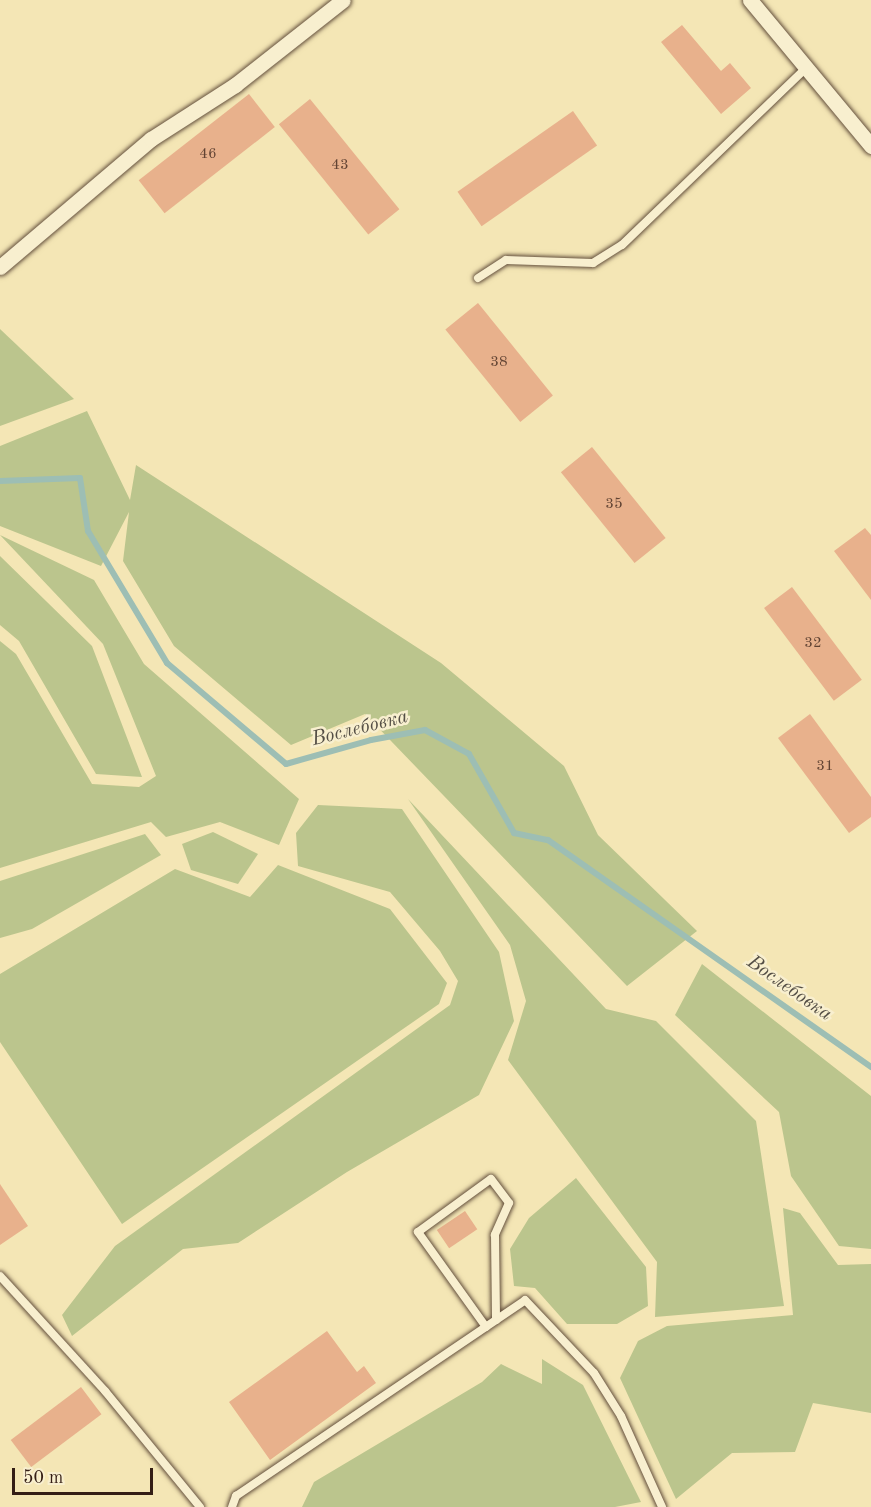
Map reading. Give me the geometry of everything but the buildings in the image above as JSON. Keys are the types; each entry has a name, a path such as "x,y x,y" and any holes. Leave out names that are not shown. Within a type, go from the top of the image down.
{"street":[{"path":"0,267 151,139 235,85 343,0"},
{"path":"750,0 871,146"}],"lane":[{"path":"478,278 506,260 593,263 622,244 807,67"},
{"path":"486,1327 418,1232 491,1179 509,1203 495,1235 496,1320"},
{"path":"0,1276 105,1391 201,1507"},
{"path":"232,1507 236,1496 525,1300 594,1373 621,1416 662,1507"}],"green space":[{"path":"0,329 74,399 0,426"},
{"path":"87,411 130,500 136,465 441,663 564,766 598,835 697,931 627,986 365,714 291,745 174,646 123,561 129,512 101,566 0,526 0,446"},
{"path":"0,535 94,580 144,664 299,799 279,845 220,822 166,837 151,822 0,868 0,641 16,654 92,784 139,787 156,776 103,644"},
{"path":"0,556 92,646 142,777 96,774 19,641 0,625"},
{"path":"408,799 606,1009 656,1021 756,1121 784,1306 655,1317 657,1262 508,1060 526,1001 510,945"},
{"path":"318,805 402,809 499,952 514,1021 479,1095 347,1172 238,1243 183,1249 72,1336 62,1315 115,1246 450,1005 458,981 440,951 390,892 298,866 296,833"},
{"path":"213,832 258,854 238,884 191,870 182,844"},
{"path":"145,834 161,855 32,929 0,938 0,881"},
{"path":"278,865 390,909 447,983 439,1004 122,1224 0,1042 0,974 175,869 250,897"},
{"path":"702,964 871,1096 871,1249 839,1246 791,1176 779,1112 675,1015"},
{"path":"576,1178 646,1267 648,1306 617,1324 567,1324 535,1288 514,1286 510,1249 529,1218"},
{"path":"783,1208 800,1213 838,1265 871,1264 871,1413 813,1403 795,1452 732,1453 676,1499 620,1378 638,1341 667,1326 793,1315"},
{"path":"542,1359 583,1385 641,1502 615,1507 302,1507 314,1482 482,1382 501,1364 542,1384"}],"waterway":[{"name":"Вослебовка","path":"0,481 80,478 88,531 167,663 286,764 371,740 425,730 469,754 514,833 548,840 871,1067"}]}
